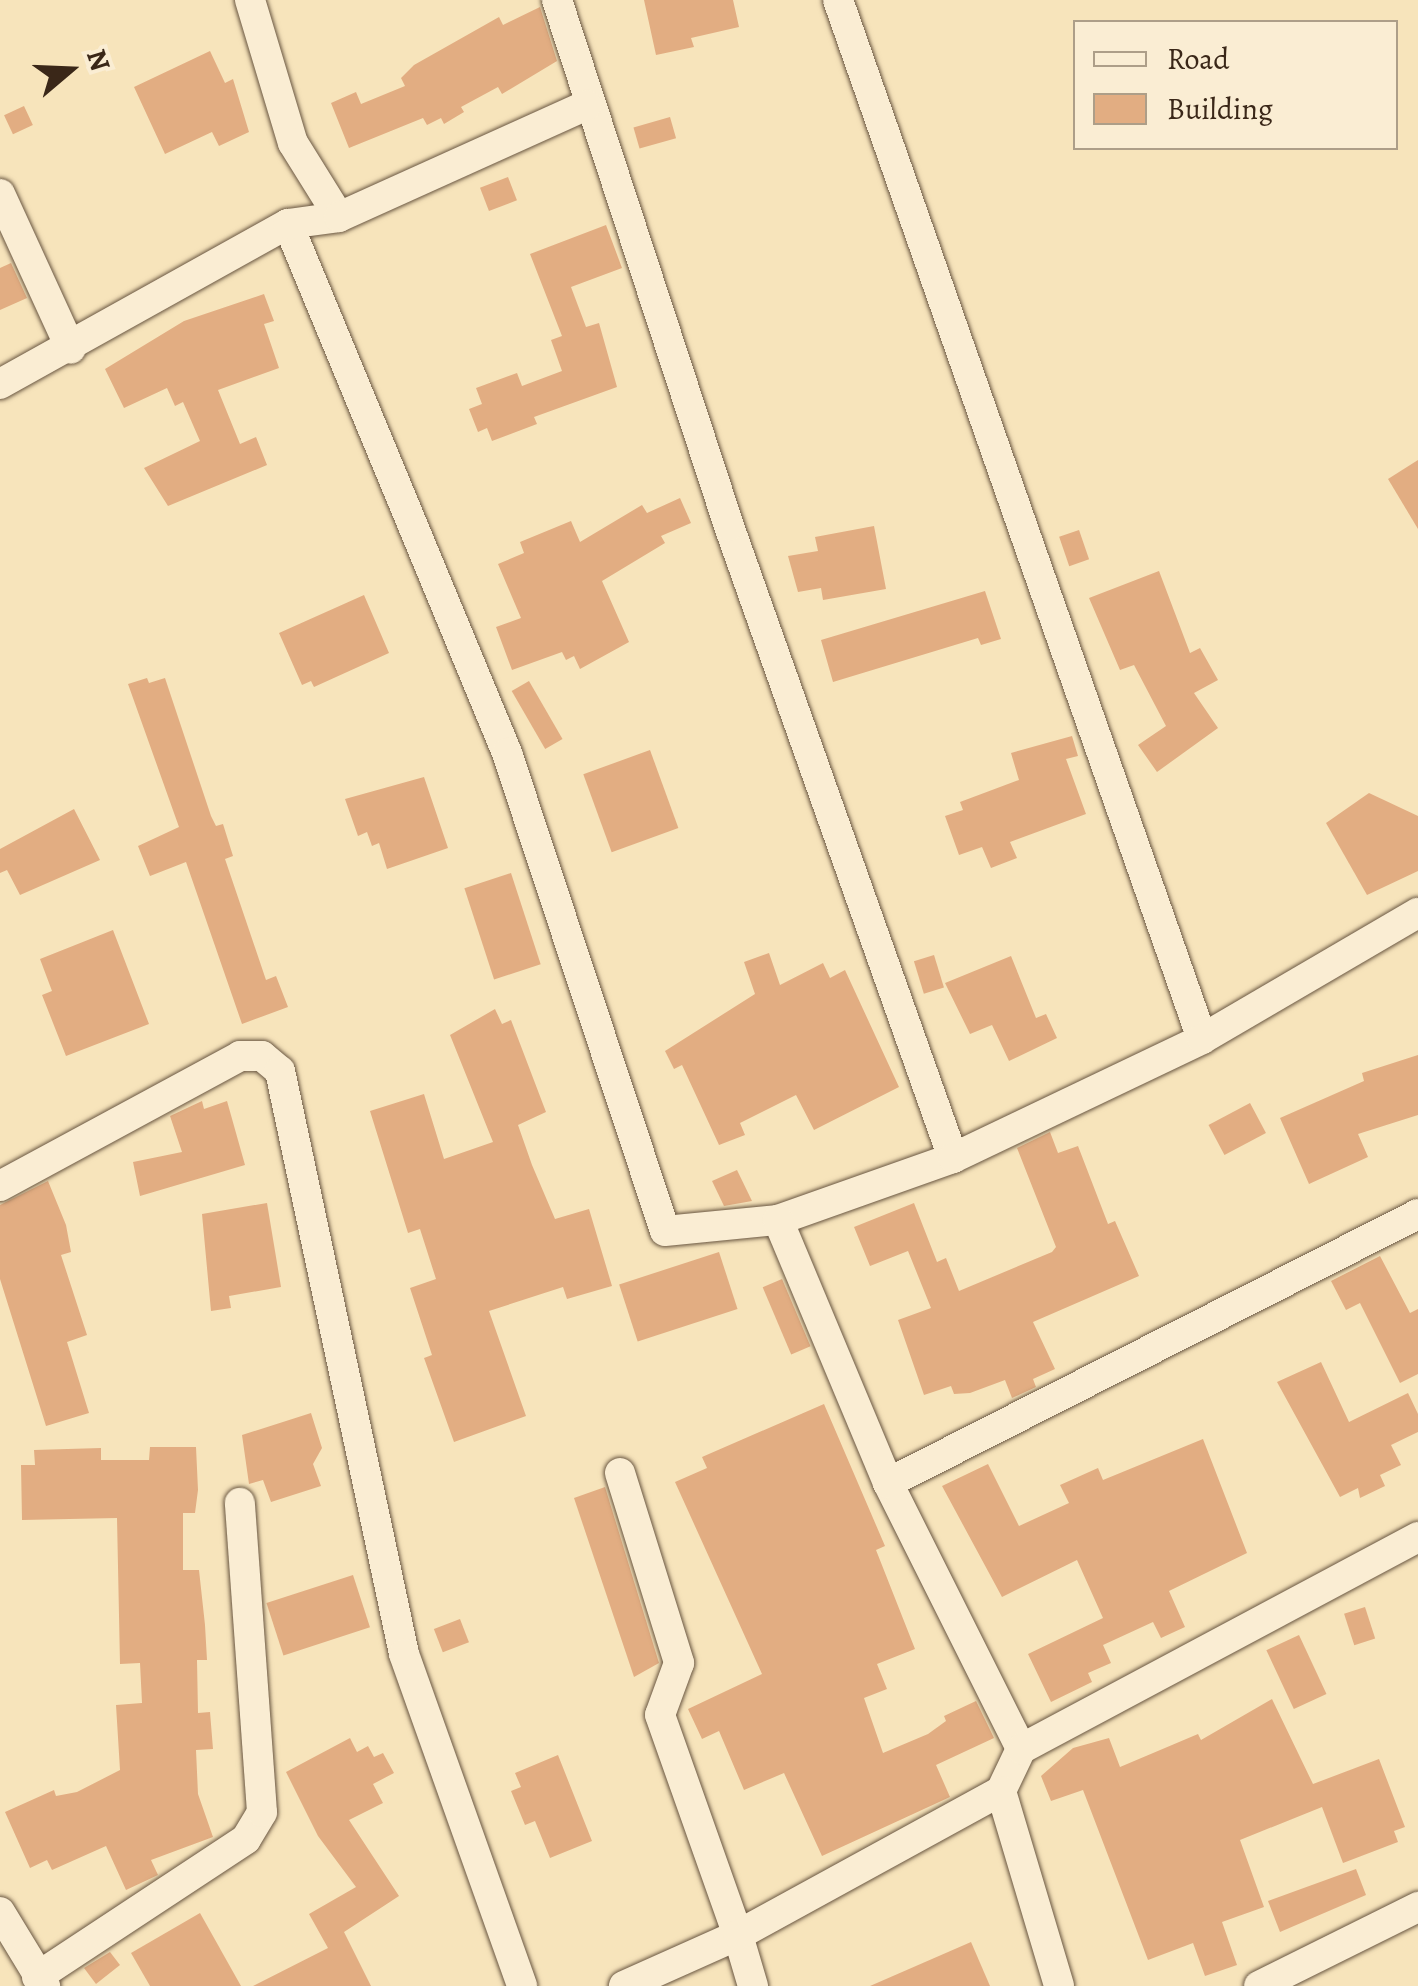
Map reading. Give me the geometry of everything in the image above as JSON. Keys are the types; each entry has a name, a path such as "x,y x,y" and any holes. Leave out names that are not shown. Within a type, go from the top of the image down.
{"street":[{"path":"250,0 294,142 339,217"},
{"path":"558,0 587,105 953,1158"},
{"path":"838,0 1202,1039"},
{"path":"0,384 71,349 288,224 339,217 587,105"},
{"path":"0,194 71,349"},
{"path":"288,224 506,753 665,1230 778,1220 953,1158 1202,1039 1418,913"},
{"path":"0,1186 240,1056 262,1056 280,1071 404,1654 522,1986"},
{"path":"888,1483 1418,1214"},
{"path":"778,1220 888,1483 1021,1749"},
{"path":"620,1473 680,1663 660,1716 753,1986"},
{"path":"0,1912 41,1982 246,1840 262,1812 240,1503"},
{"path":"624,1986 738,1935 1001,1791 1021,1749 1418,1538"},
{"path":"1001,1791 1059,1986"},
{"path":"1259,1986 1418,1907"}],"building":[{"path":"644,0 733,0 739,27 691,38 694,47 656,55"},
{"path":"540,7 557,61 502,94 498,87 461,107 464,112 444,124 441,118 427,125 423,118 349,148 331,103 356,92 361,104 405,86 401,78 414,65 499,17 503,25"},
{"path":"210,51 225,83 233,79 249,132 219,146 212,132 165,154 134,87"},
{"path":"24,106 33,125 13,134 4,115"},
{"path":"670,117 676,138 640,149 633,127"},
{"path":"508,177 517,200 489,211 480,188"},
{"path":"606,225 622,268 571,287 586,327 599,323 617,387 534,417 537,424 492,441 487,428 478,432 469,409 482,404 476,388 517,373 522,386 562,371 551,340 562,336 530,254"},
{"path":"11,263 27,298 0,310 0,268"},
{"path":"264,294 274,321 264,324 279,368 218,390 240,444 256,437 267,465 168,506 144,468 200,441 183,402 175,406 167,388 124,408 105,369 184,321"},
{"path":"1418,460 1418,529 1388,479"},
{"path":"680,498 691,523 661,536 665,543 602,581 629,642 580,669 574,656 566,660 562,652 512,670 496,627 521,618 498,564 524,553 520,542 571,521 580,542 642,505 647,513"},
{"path":"874,526 886,589 823,600 821,588 798,592 788,556 818,551 815,537"},
{"path":"1079,530 1089,559 1069,566 1059,537"},
{"path":"1159,571 1190,653 1200,648 1218,680 1194,693 1218,728 1157,772 1138,745 1166,726 1134,665 1120,670 1089,598"},
{"path":"985,591 1001,639 981,645 978,638 833,682 821,640"},
{"path":"364,595 389,653 314,687 311,681 302,685 279,633"},
{"path":"147,678 149,683 165,678 211,816 216,826 223,824 233,856 225,859 266,980 276,976 288,1007 242,1024 186,862 150,876 138,846 179,827 128,684"},
{"path":"529,681 562,739 545,749 512,691"},
{"path":"1072,736 1078,756 1066,759 1086,814 1010,842 1017,858 991,868 982,847 959,855 945,816 963,810 960,802 1019,780 1011,753"},
{"path":"650,750 678,828 612,852 583,774"},
{"path":"424,777 448,848 387,869 379,843 372,846 367,832 358,836 345,799"},
{"path":"1369,793 1418,816 1418,871 1367,895 1326,823"},
{"path":"74,809 100,860 20,895 7,870 0,873 0,849"},
{"path":"511,873 541,964 494,979 464,888"},
{"path":"113,930 149,1024 66,1056 42,995 52,991 40,959"},
{"path":"769,953 780,985 823,963 830,978 845,970 899,1087 814,1130 796,1095 740,1123 745,1135 719,1145 682,1065 674,1069 665,1051 755,994 744,962"},
{"path":"934,955 944,988 924,994 914,961"},
{"path":"1011,956 1036,1018 1046,1014 1057,1038 1009,1061 992,1025 970,1034 945,983"},
{"path":"495,1009 502,1024 511,1020 546,1112 518,1125 532,1165 555,1219 589,1209 612,1286 567,1299 563,1287 489,1311 526,1416 454,1442 424,1358 432,1355 410,1288 436,1279 420,1229 408,1233 370,1111 424,1094 444,1159 493,1142 450,1035"},
{"path":"1418,1055 1418,1115 1358,1134 1368,1157 1309,1184 1280,1118 1364,1081 1362,1073"},
{"path":"202,1101 204,1109 227,1101 245,1165 140,1196 133,1162 182,1152 170,1116"},
{"path":"1250,1103 1266,1133 1224,1155 1209,1125"},
{"path":"1050,1132 1058,1153 1078,1146 1108,1224 1115,1221 1139,1276 1033,1322 1055,1369 1033,1379 1036,1387 1012,1398 1005,1380 970,1393 954,1394 951,1386 924,1395 898,1320 931,1308 908,1251 870,1266 854,1227 914,1203 937,1262 946,1258 959,1291 1052,1252 1056,1247 1017,1148"},
{"path":"737,1170 752,1201 724,1206 712,1181"},
{"path":"48,1181 66,1225 71,1252 61,1255 87,1335 67,1342 89,1413 46,1426 0,1279 0,1205"},
{"path":"267,1203 281,1287 229,1296 231,1308 211,1311 202,1214"},
{"path":"719,1252 738,1309 638,1342 619,1284"},
{"path":"1380,1256 1410,1313 1418,1309 1418,1374 1400,1383 1360,1303 1346,1310 1331,1281"},
{"path":"782,1279 811,1346 791,1354 763,1287"},
{"path":"1321,1362 1349,1422 1408,1393 1418,1414 1418,1432 1391,1445 1401,1465 1380,1475 1385,1486 1360,1498 1358,1488 1340,1497 1277,1382"},
{"path":"824,1404 885,1546 876,1550 915,1649 877,1664 887,1689 864,1698 883,1753 928,1734 946,1721 944,1716 976,1701 994,1738 936,1765 950,1797 822,1856 784,1773 744,1790 719,1731 702,1739 688,1709 762,1674 675,1482 707,1468 702,1457"},
{"path":"311,1413 322,1448 313,1464 321,1486 271,1502 263,1480 249,1484 242,1435"},
{"path":"1203,1439 1247,1553 1169,1591 1185,1627 1161,1638 1153,1622 1103,1645 1111,1663 1088,1673 1092,1682 1051,1702 1028,1654 1103,1618 1077,1560 1002,1597 942,1486 988,1464 1019,1526 1069,1503 1060,1485 1098,1468 1103,1480"},
{"path":"150,1447 196,1447 198,1490 195,1513 183,1513 183,1570 199,1570 207,1660 197,1660 198,1713 210,1712 213,1749 196,1750 198,1794 213,1837 151,1860 158,1875 126,1890 106,1846 52,1870 47,1860 30,1868 5,1812 54,1790 56,1796 77,1792 120,1770 116,1705 142,1703 140,1663 120,1664 117,1518 22,1520 21,1465 35,1465 34,1450 101,1448 101,1460 149,1460"},
{"path":"605,1487 659,1663 634,1677 574,1498"},
{"path":"353,1575 370,1627 283,1655 266,1603"},
{"path":"1365,1607 1375,1638 1354,1645 1344,1614"},
{"path":"460,1619 469,1642 443,1652 434,1629"},
{"path":"1299,1635 1326,1694 1294,1709 1266,1650"},
{"path":"1272,1699 1313,1784 1379,1759 1405,1827 1394,1831 1398,1842 1343,1863 1322,1807 1240,1840 1264,1907 1222,1922 1237,1965 1205,1976 1193,1943 1148,1960 1083,1790 1051,1801 1041,1776 1073,1748 1109,1738 1120,1767 1198,1734 1201,1740"},
{"path":"350,1738 357,1752 368,1746 374,1757 383,1753 394,1773 373,1784 383,1803 349,1820 399,1896 344,1932 371,1986 253,1986 328,1948 309,1914 356,1887 318,1836 286,1772"},
{"path":"558,1755 592,1841 550,1858 535,1821 525,1825 511,1791 521,1787 515,1773"},
{"path":"1356,1869 1366,1895 1280,1932 1268,1901"},
{"path":"200,1913 241,1986 150,1986 131,1953"},
{"path":"971,1942 990,1986 870,1986"},
{"path":"110,1952 120,1965 96,1984 84,1968"}]}
